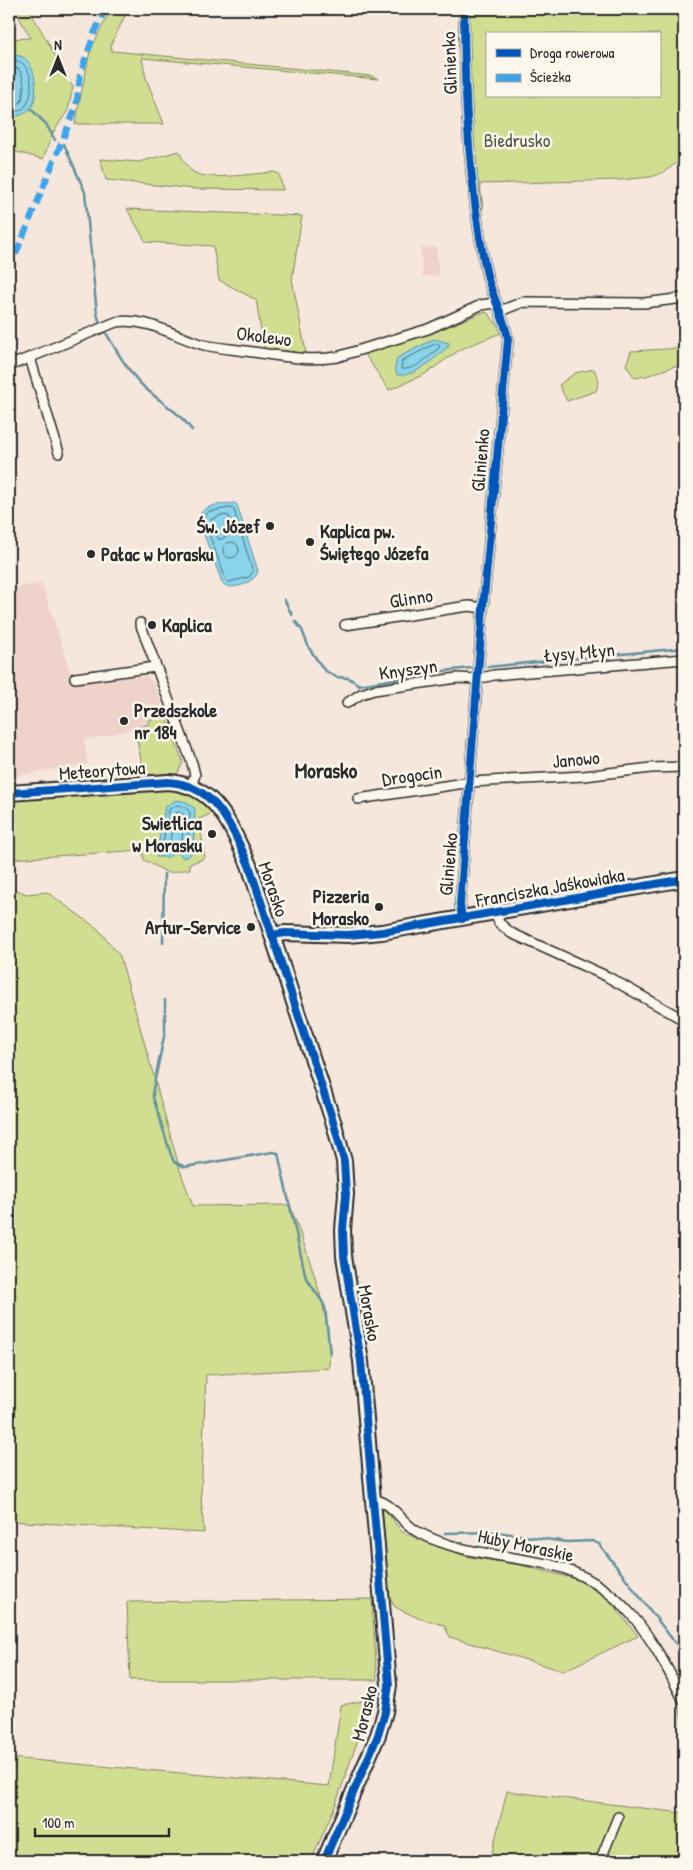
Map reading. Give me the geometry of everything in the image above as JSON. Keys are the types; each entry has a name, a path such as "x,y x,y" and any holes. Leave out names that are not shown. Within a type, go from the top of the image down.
{"street":[{"name":"Glinienko","path":"462,919 460,904 471,782 477,679 508,339 506,326 497,307 486,270 472,164 466,90 464,9"},
{"name":"Okolewo","path":"9,366 116,322 127,320 145,323 205,345 279,356 322,360 338,357 428,329 481,305 497,307 523,302 644,303 684,298"},
{"path":"30,358 59,453"},
{"name":"Glinno","path":"345,625 468,606 483,608"},
{"path":"140,623 192,763 194,787"},
{"name":"Łysy Młyn","path":"477,679 503,674 684,659"},
{"path":"75,678 155,667"},
{"name":"Knyszyn","path":"347,703 361,694 374,690 457,678 477,679"},
{"name":"Janowo","path":"471,782 584,776 651,768 684,767"},
{"name":"Meteorytowa","path":"9,793 156,782 180,783 194,787"},
{"name":"Drogocin","path":"358,799 471,782"},
{"name":"Morasko","path":"194,787 219,809 232,828 249,865 331,1115 344,1161 346,1194 343,1230 344,1256 361,1361 372,1500 388,1656 388,1698 378,1735 324,1861"},
{"name":"Franciszka Jaśkowiaka","path":"272,935 285,933 375,933 684,879"},
{"path":"496,913 499,923 511,933 606,976 684,1020"},
{"name":"Huby Moraskie","path":"372,1500 386,1503 412,1528 446,1544 552,1564 575,1571 596,1582 623,1604 643,1629 671,1675 684,1701"},
{"path":"601,1861 618,1817"}],"shaded area":[{"path":"436,247 439,275 423,277 420,248"},
{"path":"42,583 70,671 74,673 75,682 145,676 153,682 183,762 178,773 144,775 134,728 84,740 88,764 9,777 9,589"}],"green space":[{"path":"14,9 29,9 73,87 68,110 53,133 43,159 9,150 9,118 21,56 9,55 9,39 31,38"},
{"path":"111,9 128,9 111,45 112,51 372,76 378,79 142,58 146,78 164,124 75,124 90,51"},
{"name":"Biedrusko","path":"467,9 684,9 684,160 664,172 651,177 620,180 480,184 483,209 480,210 470,107"},
{"path":"179,151 186,164 195,173 222,176 274,172 279,174 283,190 195,189 106,180 100,159 139,162"},
{"path":"127,209 302,216 292,279 306,353 264,349 256,300 219,280 213,246 146,242"},
{"path":"484,312 488,313 503,332 461,349 425,374 389,390 364,353 429,334"},
{"path":"684,348 684,370 675,366 635,378 626,365 631,351"},
{"path":"594,369 599,381 596,391 567,401 559,385 575,373"},
{"path":"165,715 183,762 178,773 175,774 144,775 135,729 149,724 148,721"},
{"path":"147,787 188,789 215,812 199,819 205,858 189,864 190,869 168,873 144,860 142,850 11,859 9,797"},
{"path":"9,884 10,888 27,894 47,892 98,929 120,956 180,1170 193,1206 290,1205 311,1264 327,1327 329,1368 206,1375 201,1497 204,1533 9,1521"},
{"path":"380,1507 387,1512 402,1532 424,1541 469,1557 520,1565 576,1579 607,1597 638,1636 563,1671 450,1637 444,1625 418,1618 395,1607 386,1591"},
{"path":"372,1599 377,1680 130,1680 127,1602"},
{"path":"372,1699 335,1806 311,1861 9,1861 9,1758 329,1786 341,1705"},
{"path":"507,1791 682,1813 684,1810 684,1861 490,1861"}],"water":[{"path":"9,55 20,56 26,59 33,71 36,88 34,103 31,108 24,114 10,118"},
{"path":"434,339 449,343 448,347 418,370 404,375 397,375 395,368 397,358"},
{"path":"235,503 258,571 247,583 230,587 222,582 198,519 200,514 208,508"},
{"path":"176,800 187,802 195,809 193,851 189,856 183,858 180,854 175,853 168,857 156,857 165,807"}],"waterway":[{"path":"31,109 46,124 55,140"},
{"path":"64,144 85,192 97,314 100,323"},
{"path":"679,272 684,270"},
{"path":"105,331 123,361 139,382 176,413 192,430"},
{"path":"284,599 292,615"},
{"path":"295,621 302,630 309,648 324,670 336,677 349,678 359,685 471,668"},
{"path":"487,667 684,648"},
{"path":"163,943 164,874"},
{"path":"165,1000 165,1032 153,1097 174,1162 185,1167 273,1152 278,1153 306,1278 325,1307 330,1354"},
{"path":"445,1533 497,1532 567,1542 593,1541 599,1544 683,1653 684,1660"},
{"path":"681,1709 684,1734"},
{"path":"684,1818 682,1843 684,1851"}],"marked path":[{"path":"9,271 76,107 80,75 95,31 106,9"}],"cycle path":[{"path":"462,919 460,904 483,608 508,339 486,271 475,207 466,107 464,9"},
{"path":"9,793 168,782 185,785 199,791 220,810 236,836 249,865 334,1124 344,1161 346,1194 343,1230 344,1256 361,1361 389,1685 385,1712 378,1735 324,1861"},
{"path":"272,935 285,933 348,935 382,932 684,879"}],"place":[{"name":"Św. Józef","path":"270,526"},
{"name":"Kaplica pw. Świętego Józefa","path":"310,542"},
{"name":"Pałac w Morasku","path":"91,554"},
{"name":"Kaplica","path":"152,625"},
{"name":"Przedszkole nr 184","path":"124,721"},
{"name":"Swietlica w Morasku","path":"212,834"},
{"name":"Pizzeria Morasko","path":"379,907"},
{"name":"Artur-Service","path":"251,927"}],"district":[{"name":"Morasko","path":"326,770"}]}
